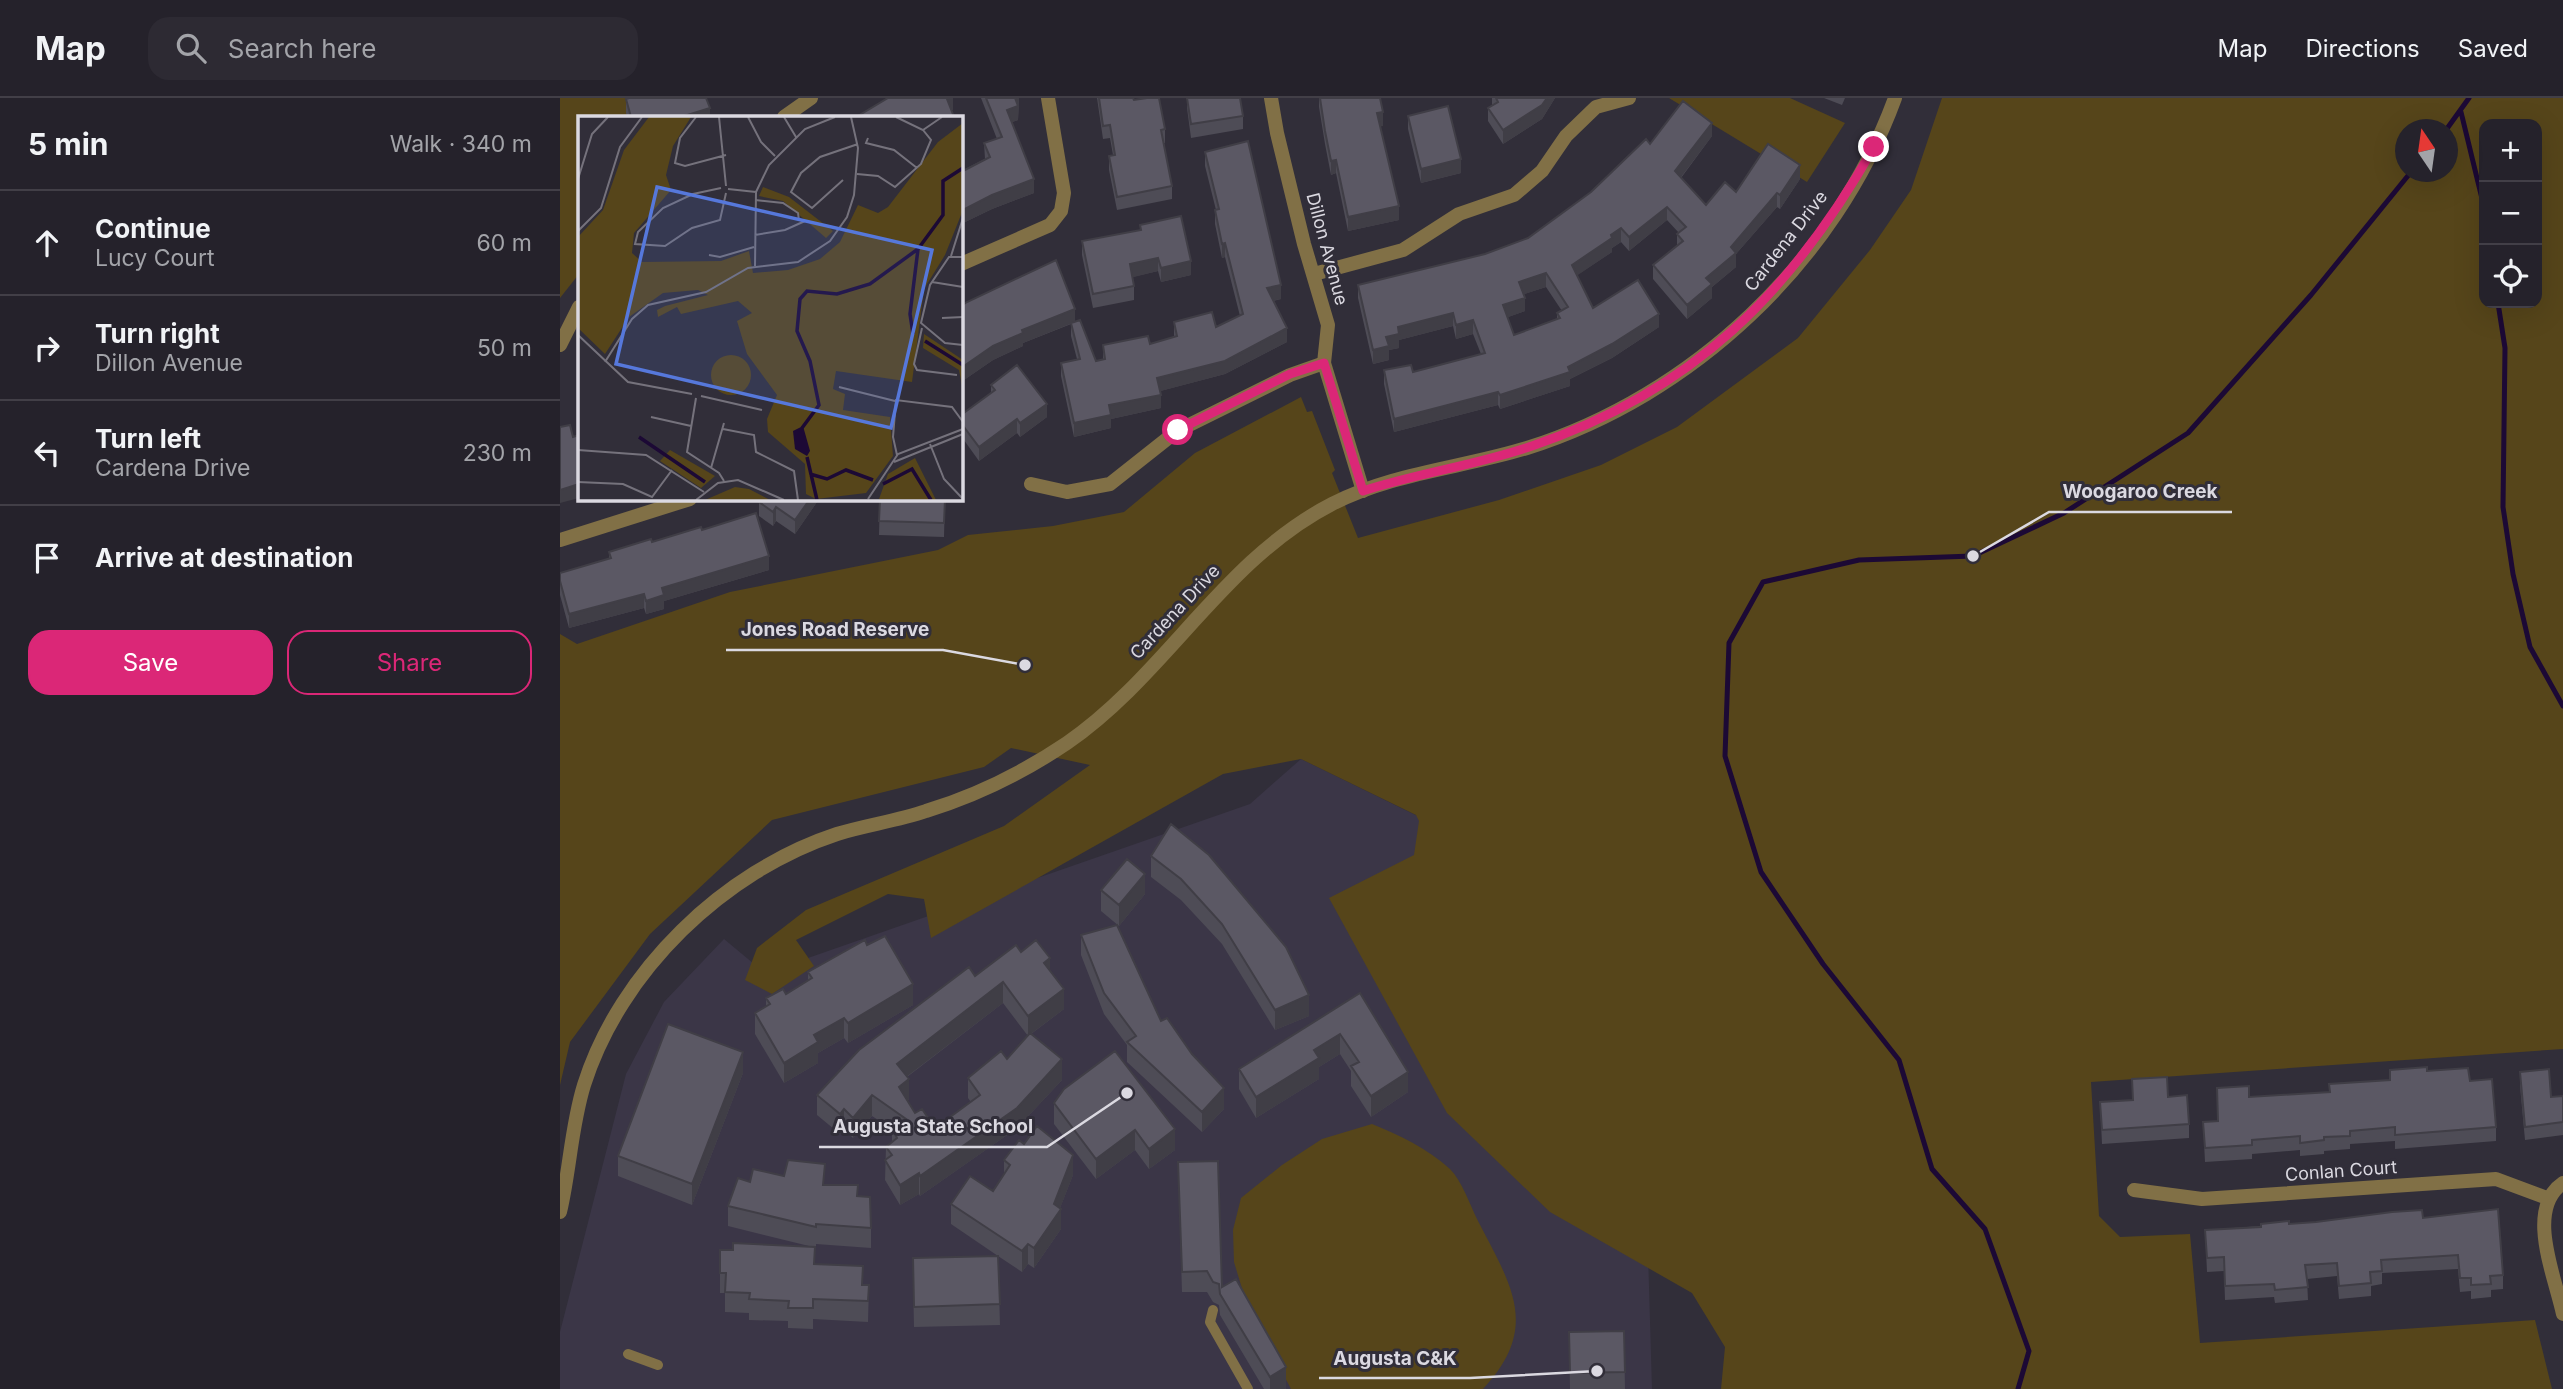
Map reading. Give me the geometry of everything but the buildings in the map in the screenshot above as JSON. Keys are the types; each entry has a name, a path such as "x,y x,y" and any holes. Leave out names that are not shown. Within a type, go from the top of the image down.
{"street":[{"path":"784,116 811,98"},
{"path":"962,264 1050,225 1061,211 1064,193 1048,98"},
{"name":"Dillon Avenue","path":"1271,98 1277,133 1328,325 1324,363 1363,491"},
{"path":"1314,274 1403,250 1459,214 1514,195 1542,171 1566,136 1597,102 1629,98"},
{"name":"Cardena Drive","path":"560,1212 571,1139 596,1054 631,992 685,929 744,880 785,855 838,834 929,811 966,797 1065,744 1122,698 1206,606 1280,537 1315,513 1363,491 1402,478 1474,463 1571,432 1630,403 1689,366 1734,332 1771,295 1818,238 1874,147 1895,98"},
{"path":"560,345 578,309"},
{"path":"1031,484 1067,492 1110,484 1178,430 1290,374 1324,363"},
{"path":"560,540 687,500"},
{"name":"Conlan Court","path":"2134,1190 2202,1199 2496,1180 2547,1198"},
{"path":"2563,1183 2547,1198 2542,1221 2563,1314"}],"lane":[{"path":"1213,1310 1210,1322 1248,1389"},
{"path":"628,1354 658,1365"}],"shaded area":[{"path":"560,98 665,98 645,116 578,116 578,275 560,298"},
{"path":"1669,98 1790,98 1845,123 1807,182"},
{"path":"1942,98 2563,98 2563,1049 2091,1082 2099,1216 2120,1237 2190,1234 2200,1343 2535,1320 2552,1389 1721,1389 1725,1347 1692,1293 1550,1212 1447,1113 1329,898 1414,855 1419,821 1416,815 1301,759 1223,774 931,938 924,899 888,894 796,940 814,966 772,994 745,980 757,948 806,910 1004,826 1090,765 1011,748 984,767 772,820 650,934 570,1042 560,1085 560,634 577,644 730,592 938,550 968,535 1053,526 1124,512 1195,453 1301,397 1307,412 1312,411 1335,470 1332,473 1358,538 1499,500 1601,465 1677,427 1798,338 1870,250 1911,190"},
{"path":"1301,759 1440,827 1645,1150 1652,1389 560,1389 560,1332 626,1074 664,1002 724,939 765,973 1250,804"},
{"path":"1372,1124 1412,1143 1450,1169 1462,1187 1501,1266 1515,1306 1516,1325 1511,1346 1501,1367 1483,1389 1291,1389 1247,1305 1234,1262 1233,1230 1241,1198 1282,1165 1322,1139"}],"waterway":[{"path":"2454,119 2469,98"},
{"path":"2461,112 2479,186"},
{"path":"2018,1389 2029,1351 1985,1229 1932,1169 1899,1060 1823,964 1761,872 1725,756 1729,643 1763,582 1859,560 1973,556 2064,513 2188,433 2311,295 2403,182"},
{"path":"2499,308 2505,348 2503,507 2513,574 2530,647 2563,706"}],"place":[{"name":"Woogaroo Creek","path":"1973,556"},
{"name":"Jones Road Reserve","path":"1025,665"},
{"name":"Augusta State School","path":"1127,1093"},
{"name":"Augusta C&K","path":"1597,1371"}],"route":[{"path":"1178,430 1290,374 1324,363 1363,491 1402,478 1474,463 1571,432 1654,389 1734,332 1771,295 1818,238 1874,147"}]}
